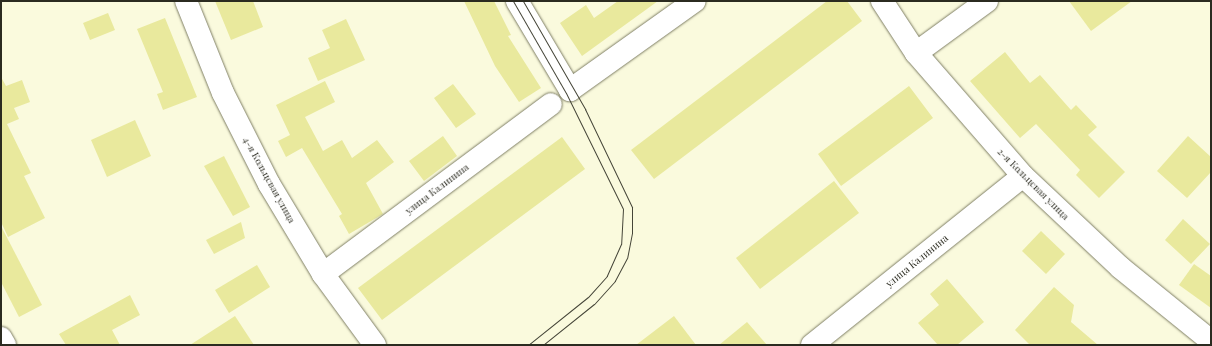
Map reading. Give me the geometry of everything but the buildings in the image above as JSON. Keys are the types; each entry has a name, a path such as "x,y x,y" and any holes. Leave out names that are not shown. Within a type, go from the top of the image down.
{"street":[{"name":"4-я Кольцевая улица","path":"186,1 247,141 323,274 375,345"},
{"path":"518,1 570,90 695,1"},
{"name":"2-я Кольцевая улица","path":"882,1 916,53 1022,176 1121,268 1211,341"},
{"path":"916,53 987,1"},
{"name":"улица Калинина","path":"323,274 551,104"},
{"name":"улица Калинина","path":"812,345 1022,176"},
{"path":"1,338 5,345"}],"tram line":[{"path":"513,1 566,93 623,209 621,244 607,276 588,297 528,345"},
{"path":"523,1 585,109 632,207 632,233 627,258 615,281 594,304 543,345"}]}
